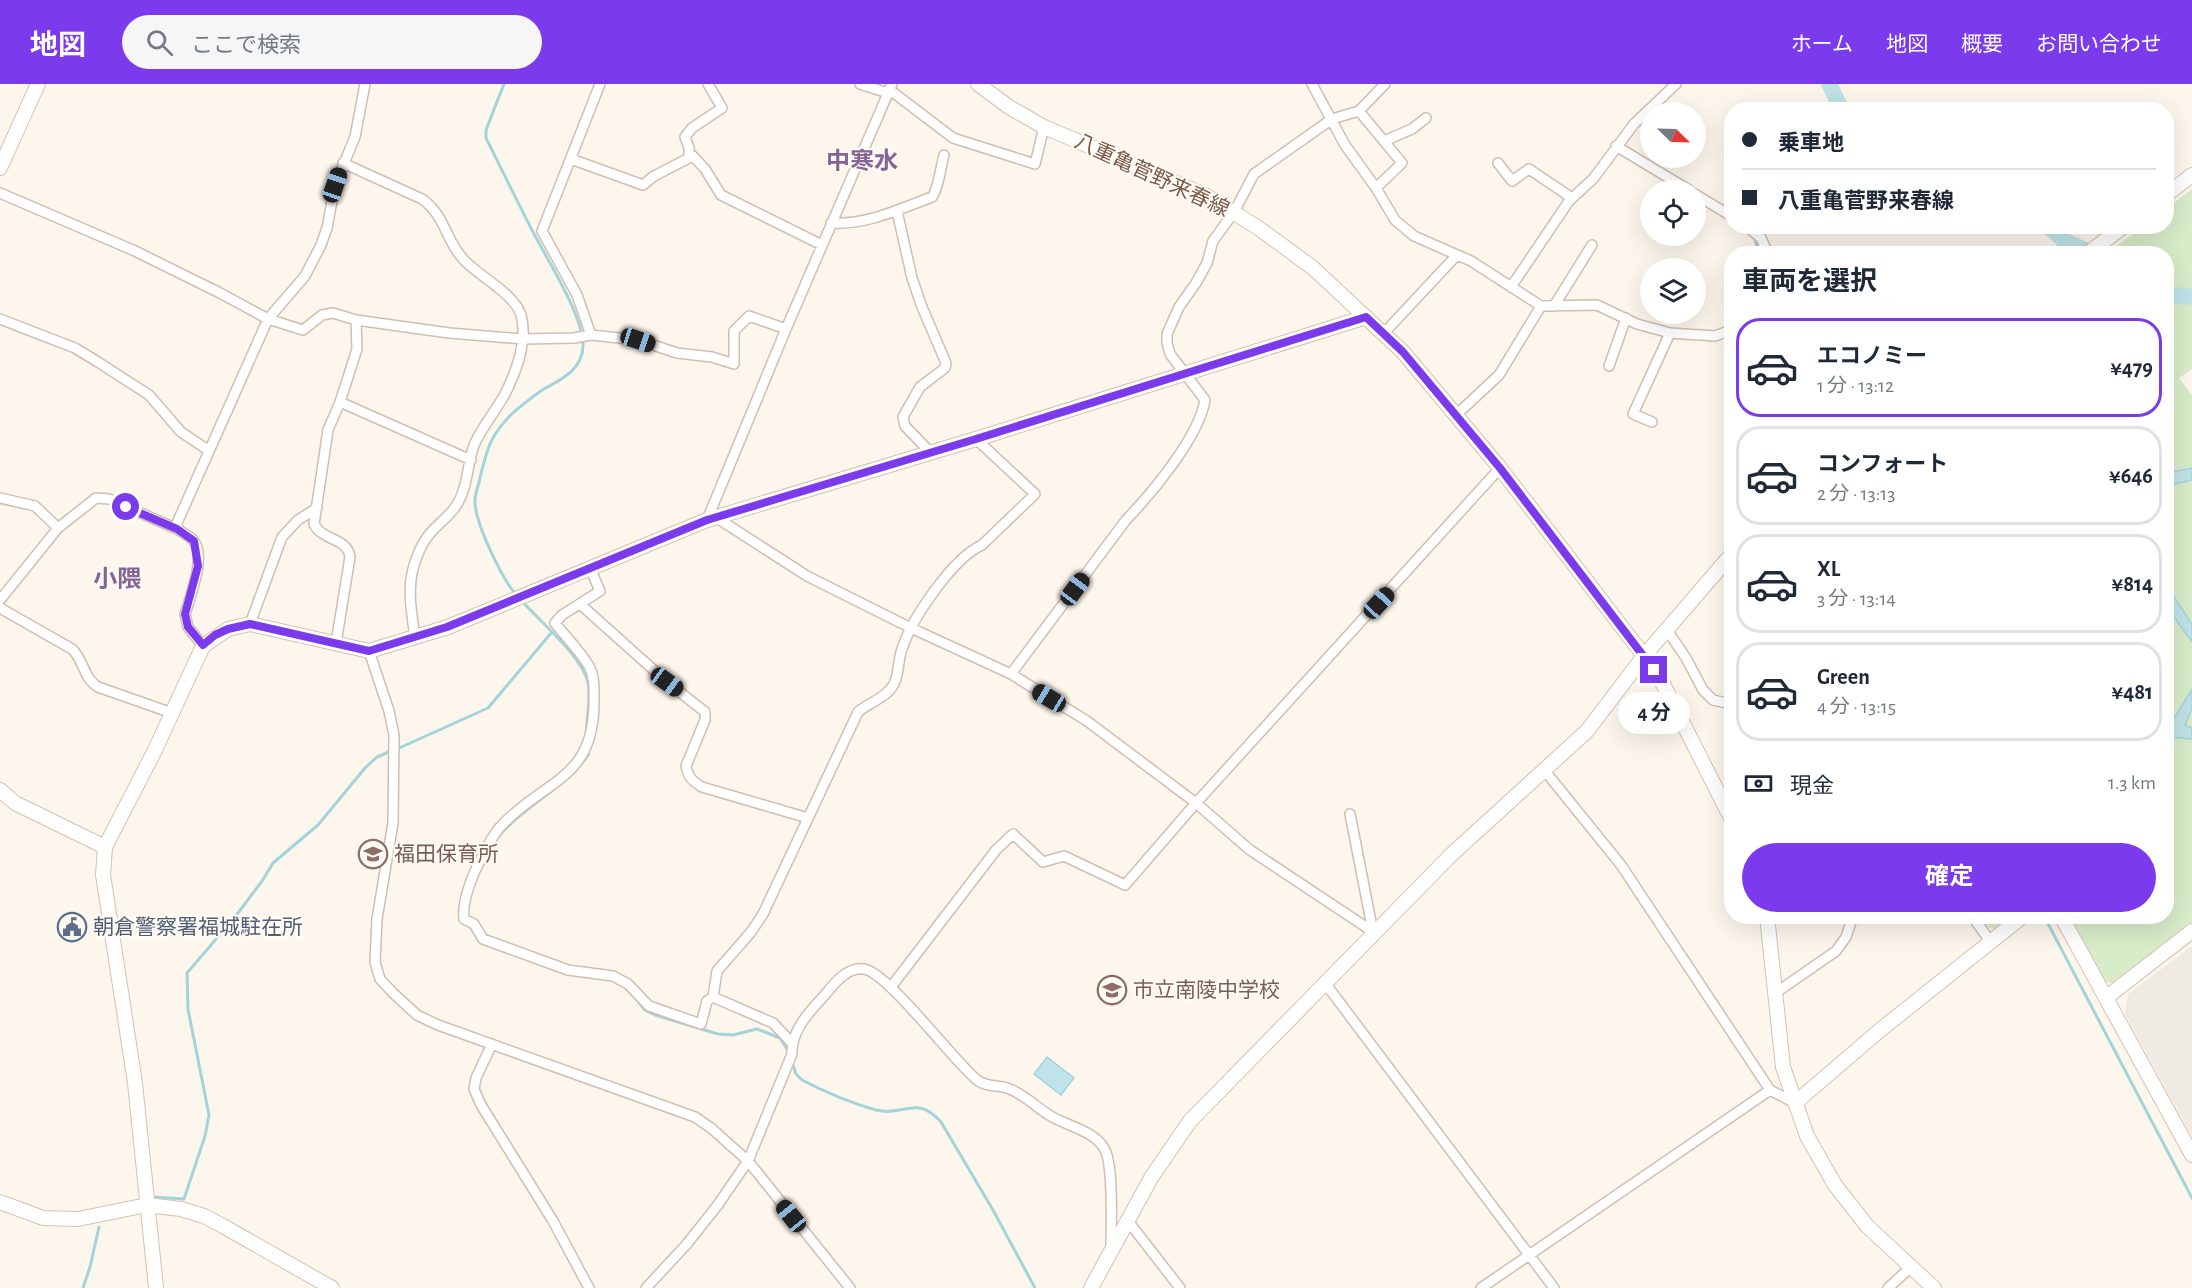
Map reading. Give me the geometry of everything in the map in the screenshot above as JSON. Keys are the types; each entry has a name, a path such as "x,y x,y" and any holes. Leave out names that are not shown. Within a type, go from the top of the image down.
{"street":[{"path":"0,168 36,84"},
{"path":"177,529 177,523 208,450 268,319 305,276 321,245 327,228 335,185 355,137 365,84"},
{"path":"591,335 577,296 542,231 600,84"},
{"path":"689,157 689,147 685,137 692,128 722,108 708,84"},
{"path":"860,84 890,89 953,138 1035,164 1044,127"},
{"name":"八重亀菅野来春線","path":"978,84 1009,107 1044,127 1205,195 1234,212 1313,268 1384,333 1403,352 1500,468 1644,656 1663,684 1724,804"},
{"path":"1312,84 1345,145 1376,188 1395,220 1414,236 1471,261 1541,306 1597,304 1626,318 1670,333 1715,336 1724,333"},
{"path":"1011,674 1126,520 1179,456 1204,409 1205,400 1170,354 1167,334 1179,307 1207,263 1213,241 1234,212 1254,174 1332,119 1359,111 1385,84"},
{"path":"1511,287 1572,198 1593,179 1634,124 1676,84"},
{"path":"712,519 786,329 890,89"},
{"path":"1359,111 1402,163 1376,188"},
{"path":"1384,141 1412,129 1426,118"},
{"path":"1616,146 1672,180"},
{"path":"831,223 846,224 865,221 897,211 935,194 944,155"},
{"path":"571,159 643,185 654,176 693,156 721,195 822,245"},
{"path":"1498,163 1512,181 1529,170 1572,198"},
{"path":"343,164 431,205 438,214 456,251 510,299 521,315 523,339 505,394 480,434 459,500 428,536 419,550 412,571 409,597 415,637"},
{"path":"2174,189 2192,175"},
{"path":"0,194 135,251 268,319 303,330 322,315 333,313 356,320 449,333 523,339 574,338 591,335 638,340 677,353 712,357 734,364 734,331 749,316 786,329"},
{"path":"1706,201 1724,212"},
{"path":"897,211 912,278 946,363 945,368 920,387 903,417 905,426 932,453"},
{"path":"1756,234 1764,246"},
{"path":"2097,246 2113,234"},
{"path":"1554,306 1592,245"},
{"path":"1384,333 1457,255"},
{"path":"1456,416 1498,375 1541,306"},
{"path":"156,1288 135,1083 103,875 105,847 203,645 215,635 228,629 250,624 369,651 447,627 712,519 932,453 1366,317"},
{"path":"1609,366 1626,318"},
{"path":"0,319 75,348 98,362 149,395 176,427 208,450"},
{"path":"336,643 350,557 346,546 317,530 314,524 328,430 340,402 357,349 356,320"},
{"path":"1652,422 1633,414 1670,333"},
{"path":"340,402 471,460"},
{"path":"590,568 600,591 561,615 555,623 590,668 594,680 594,721 591,736 585,752 575,766 512,815 489,841 465,898 464,919 474,924 483,939 568,970 621,979 649,1006 701,1024 707,1001 713,997 717,971 752,932 763,914 858,712 886,695 896,683 898,662 910,628 949,571 973,549 982,545 1035,494 976,439"},
{"path":"891,987 996,850 1013,834 1043,862 1064,856 1125,885 1196,803 1500,468"},
{"path":"0,600 58,528 88,502 101,497 177,529 194,541 198,566 185,621 203,645"},
{"path":"0,498 35,507 58,528"},
{"path":"250,624 282,537 298,520 317,508"},
{"path":"712,519 807,576 910,628 1011,674 1087,721 1196,803 1251,850 1374,933"},
{"path":"1091,1288 1151,1178 1190,1121 1451,855 1587,731 1644,656 1724,563"},
{"path":"580,604 667,682 705,712 705,720 686,766 687,774 692,781 702,787 808,818"},
{"path":"0,608 72,649 78,654 91,683 172,713"},
{"path":"1667,630 1686,658 1703,690 1713,700 1724,702"},
{"path":"369,651 389,711 394,735 393,823 377,920 375,962 380,979 417,1015 696,1117 748,1161 849,1288"},
{"path":"1545,771 1621,865 1770,1090 1795,1103"},
{"path":"0,790 15,802 105,847"},
{"path":"1350,814 1374,933"},
{"path":"1768,924 1783,1068 1807,1136 1835,1185 1867,1226 1934,1288"},
{"path":"1774,993 1836,951 1846,937 1850,924"},
{"path":"1978,924 1990,941"},
{"path":"1795,1103 1879,1031 2013,924"},
{"path":"2066,924 2192,1155"},
{"path":"2107,997 2192,931"},
{"path":"646,1288 686,1245 748,1161 792,1054 792,1043 809,1013 839,979 862,968 874,973 891,987 938,1041 978,1081 1014,1091 1052,1117 1086,1133 1103,1146 1108,1157 1112,1253"},
{"path":"1325,983 1554,1288"},
{"path":"713,997 772,1023 792,1043"},
{"path":"492,1044 476,1078 474,1089 480,1105 553,1221 589,1288"},
{"path":"1481,1288 1770,1090"},
{"path":"0,1202 43,1218 78,1219 147,1205 181,1209 204,1216 332,1288"},
{"path":"1128,1221 1180,1288"},
{"path":"1888,1288 1911,1267"}],"shaded area":[{"path":"2192,946 2192,1136 2125,1014 2128,994"}],"green space":[{"path":"2192,189 2192,369 2179,378 2192,395 2192,924 2114,984 2104,981 2072,924 2174,924 2174,246 2117,246 2133,234 2174,234 2174,203"},
{"path":"1983,924 2006,924 1998,930"}],"water":[{"path":"2192,468 2192,480 2174,484 2174,471"},
{"path":"2174,597 2192,624 2192,642 2174,617"},
{"path":"2192,689 2192,708 2185,725 2192,728 2192,739 2174,738 2175,717"},
{"path":"1047,1057 1074,1078 1061,1095 1034,1074"}],"waterway":[{"path":"504,84 486,130 486,138 571,303 583,344 580,360 571,372 515,411 495,434 485,458 475,500 476,510 490,549 516,595"},
{"path":"1829,84 1838,102"},
{"path":"1757,234 1755,239 1757,246"},
{"path":"2057,234 2076,246"},
{"path":"2174,295 2192,297"},
{"path":"523,602 569,650 584,672 589,695 586,734"},
{"path":"397,749 488,708 552,632"},
{"path":"498,837 520,815 568,777 589,754 588,749"},
{"path":"153,1197 184,1199 205,1136 209,1115 188,1009 187,973 235,917 273,863 318,825 365,768 377,757 391,751"},
{"path":"468,923 479,941 508,953"},
{"path":"2048,924 2192,1198"},
{"path":"634,996 645,1010 655,1015 718,1034 733,1035 757,1029 780,1038 787,1049"},
{"path":"793,1065 796,1074 802,1080 857,1104 886,1111 924,1109 941,1122 993,1210 1035,1288"},
{"path":"83,1288 99,1227"}],"place":[{"name":"福田保育所","path":"373,854"},
{"name":"朝倉警察署福城駐在所","path":"72,927"},
{"name":"市立南陵中学校","path":"1112,990"}],"district":[{"name":"中寒水","path":"862,161"},
{"name":"小隈","path":"117,579"}],"route":[{"path":"126,507 177,529 194,541 198,566 185,621 203,645 215,635 228,629 250,624 369,651 447,627 707,520 1366,317 1403,352 1500,468 1654,670"}]}
